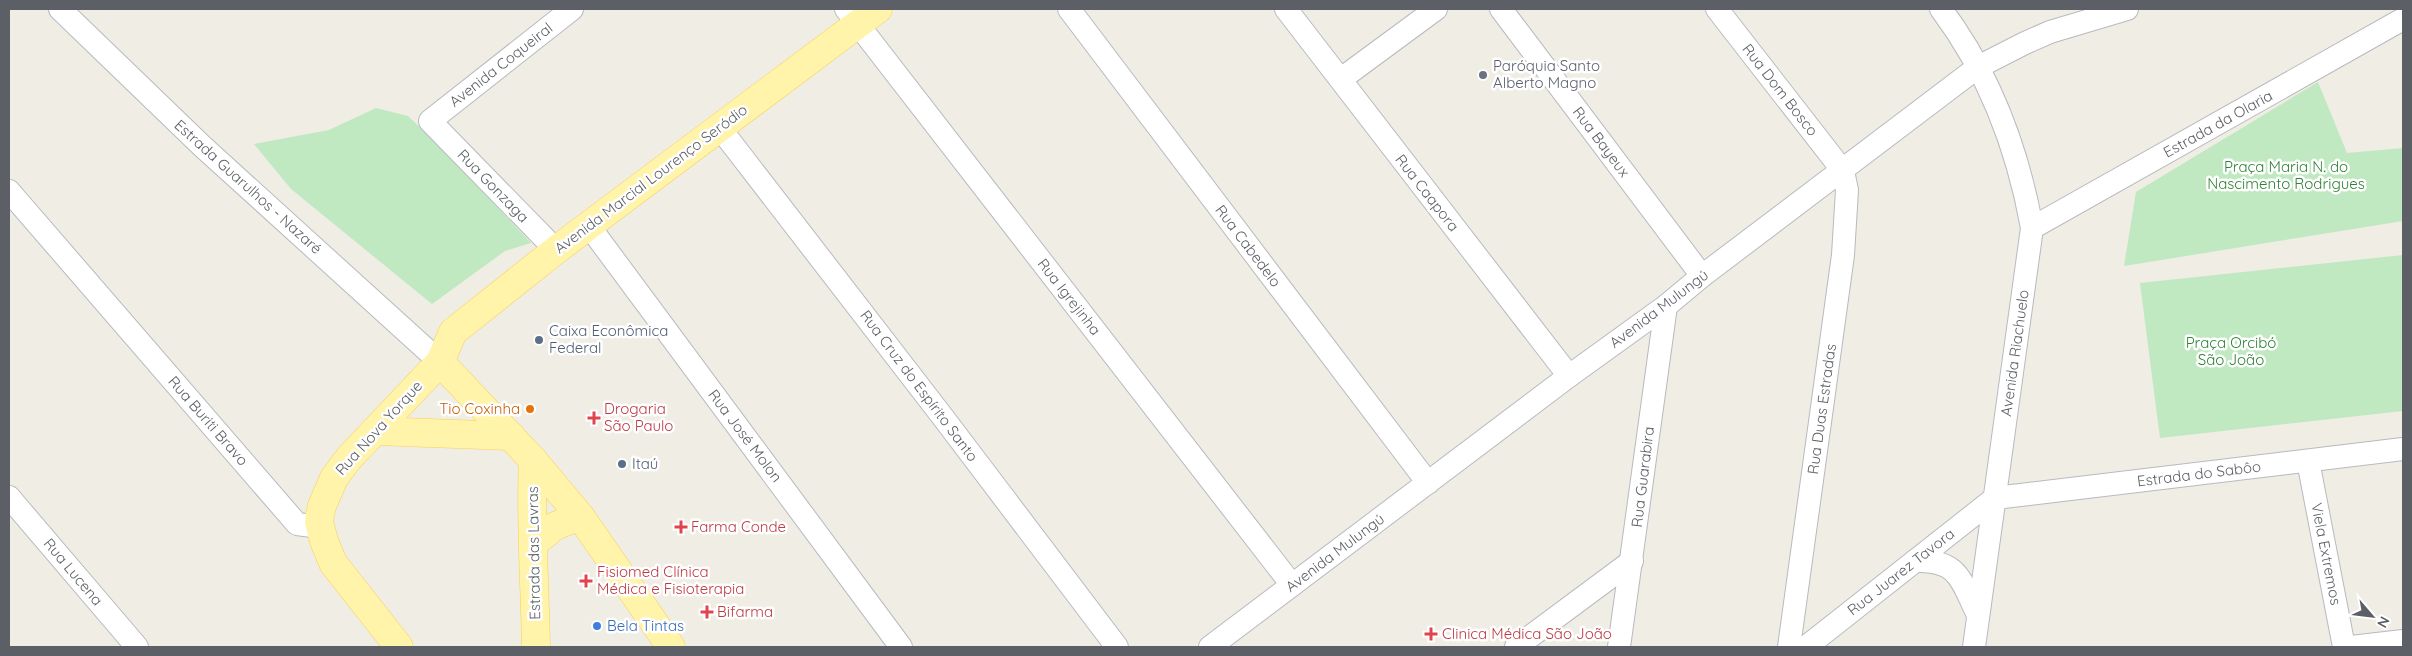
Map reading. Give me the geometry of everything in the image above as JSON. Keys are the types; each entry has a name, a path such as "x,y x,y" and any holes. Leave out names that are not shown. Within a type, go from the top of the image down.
{"main road":[{"name":"Avenida Marcial Lourenço Seródio","path":"440,362 453,332 556,250 719,127 861,14"},
{"name":"Rua Nova Yorque","path":"320,527 322,506 334,478 440,362"},
{"path":"440,362 533,460 580,516 671,647"},
{"path":"375,431 511,436"},
{"name":"Estrada das Lavras","path":"533,460 531,510 534,543 536,647"},
{"path":"534,543 555,526 580,516"},
{"path":"320,527 333,563 399,647"}],"street":[{"name":"Estrada Guarulhos - Nazaré","path":"60,9 202,146 440,362"},
{"name":"Avenida Coqueiral","path":"430,121 572,9"},
{"name":"Rua Cabedelo","path":"1069,9 1428,483"},
{"name":"Rua Caapora","path":"1286,9 1569,376"},
{"path":"1340,79 1436,9"},
{"name":"Rua Bayeux","path":"1501,9 1702,276"},
{"name":"Rua Dom Bosco","path":"1717,9 1843,171"},
{"name":"Avenida Riachuelo","path":"1942,9 1978,67 2018,165 2032,228 1974,647"},
{"name":"Avenida Mulungú","path":"1212,647 1569,376 1666,306 1702,276 1978,67 2050,32 2127,9"},
{"name":"Rua Igrejinha","path":"861,14 1292,585"},
{"name":"Estrada da Olaria","path":"2032,228 2403,19"},
{"name":"Rua Gonzaga","path":"430,121 556,250"},
{"name":"Rua Cruz do Espírito Santo","path":"719,127 936,408 1117,647"},
{"name":"Rua Duas Estradas","path":"1789,647 1843,255 1847,190 1843,171"},
{"name":"Rua Buriti Bravo","path":"9,191 297,524 320,527"},
{"name":"Rua José Molon","path":"589,226 901,647"},
{"name":"Rua Guarabira","path":"1619,647 1666,306"},
{"name":"Estrada do Sabôo","path":"1995,498 2403,449"},
{"name":"Viela Extremos","path":"2308,461 2344,647"},
{"name":"Rua Lucena","path":"9,497 137,647"},
{"name":"Rua Juarez Tavora","path":"1806,647 1995,498"},
{"path":"1516,647 1632,561"},
{"path":"1915,561 1938,562 1947,565 1955,571 1978,615"},
{"path":"2351,647 2403,641"}],"green space":[{"name":"Praça Maria N. do Nascimento Rodrigues","path":"2318,82 2347,153 2403,148 2403,221 2124,266 2136,192"},
{"path":"376,108 408,116 445,151 531,243 505,251 432,304 291,189 254,144 329,130"},
{"name":"Praça Orcibó São João","path":"2403,255 2403,411 2160,438 2140,283"}],"place":[{"name":"Paróquia Santo Alberto Magno","path":"1483,75"},
{"name":"Caixa Econômica Federal","path":"539,340"},
{"name":"Tio Coxinha","path":"530,409"},
{"name":"Drogaria São Paulo","path":"594,418"},
{"name":"Itaú","path":"622,464"},
{"name":"Farma Conde","path":"681,527"},
{"name":"Fisiomed Clínica Médica e Fisioterapia","path":"586,581"},
{"name":"Bifarma","path":"707,612"},
{"name":"Bela Tintas","path":"597,626"},
{"name":"Clinica Médica São João","path":"1431,634"}]}
